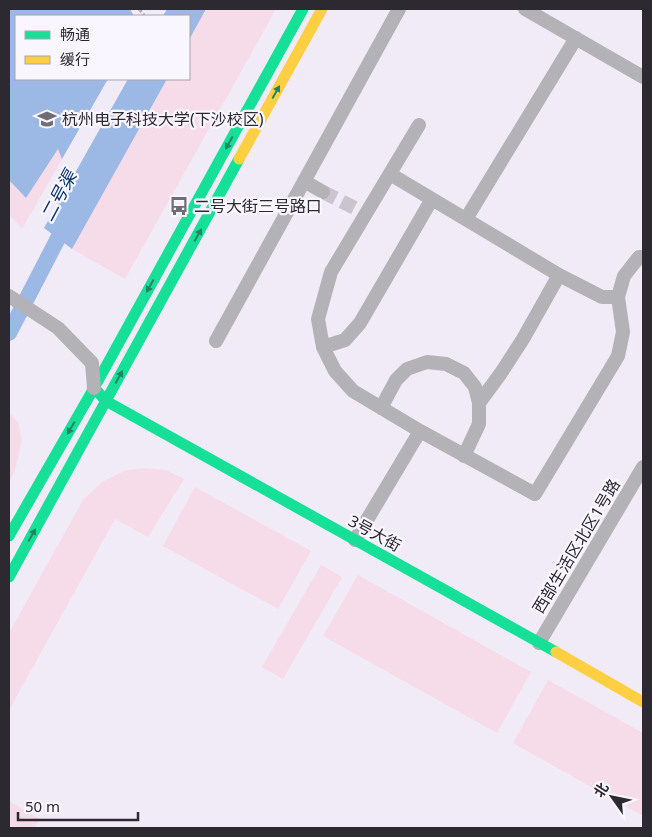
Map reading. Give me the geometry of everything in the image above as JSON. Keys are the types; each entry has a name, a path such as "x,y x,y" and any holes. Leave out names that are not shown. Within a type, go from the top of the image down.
{"main road":[{"path":"9,536 94,388 303,9"},
{"path":"9,577 322,9"},
{"name":"3号大街","path":"94,388 106,401 643,702"}],"street":[{"path":"216,341 399,9"},
{"path":"524,9 643,77"},
{"path":"466,219 576,38"},
{"path":"419,125 390,174 360,211 331,272 318,319 323,348 335,371 353,391 420,431 535,494 618,356 624,332 618,297 624,276 639,257 643,256"},
{"path":"390,174 559,275 602,297 618,297"},
{"path":"304,181 324,192"},
{"path":"323,348 345,340 360,323 432,199"},
{"path":"479,403 523,339 559,275"},
{"path":"9,296 58,328 92,363 94,388"},
{"path":"381,408 396,380 407,369 427,362 446,364 464,373 475,387 479,403 479,424 464,456"},
{"path":"355,540 420,431"},
{"name":"西部生活区北区1号路","path":"539,643 643,466"}],"path":[{"path":"139,9 144,15"}],"shaded area":[{"path":"206,9 276,9 125,279 72,249 166,80 190,80 190,38"},
{"path":"58,149 62,159 22,229 9,214 9,180 26,197"},
{"path":"9,413 18,422 22,440 15,471 9,482"},
{"path":"142,468 166,470 184,479 148,537 115,519 9,710 9,633 83,500 102,482 124,471"},
{"path":"195,487 311,551 278,609 163,546"},
{"path":"321,565 342,577 283,679 262,667"},
{"path":"358,575 531,672 497,733 323,636"},
{"path":"548,680 643,733 643,816 513,743"},
{"path":"9,801 40,819 34,828 9,828"}],"water":[{"name":"杭州电子科技大学(下沙校区)","path":"9,9 130,9 133,15 15,15 15,80 107,80 62,159 58,149 26,198 9,180"},
{"path":"167,9 206,9 190,38 190,15 164,15"},
{"path":"127,80 166,80 72,249 44,228"}],"waterway":[{"name":"二号渠","path":"9,333 68,219"}],"tunnel":[{"path":"323,192 355,208"}],"traffic: fast":[{"path":"9,536 94,388 303,9"},
{"path":"9,577 239,159"},
{"path":"97,391 106,401 556,652"}],"traffic: slow":[{"path":"239,159 322,9"},
{"path":"556,652 643,702"}],"place":[{"name":"杭州电子科技大学(下沙校区)","path":"47,119"},
{"name":"二号大街三号路口","path":"179,206"}]}
